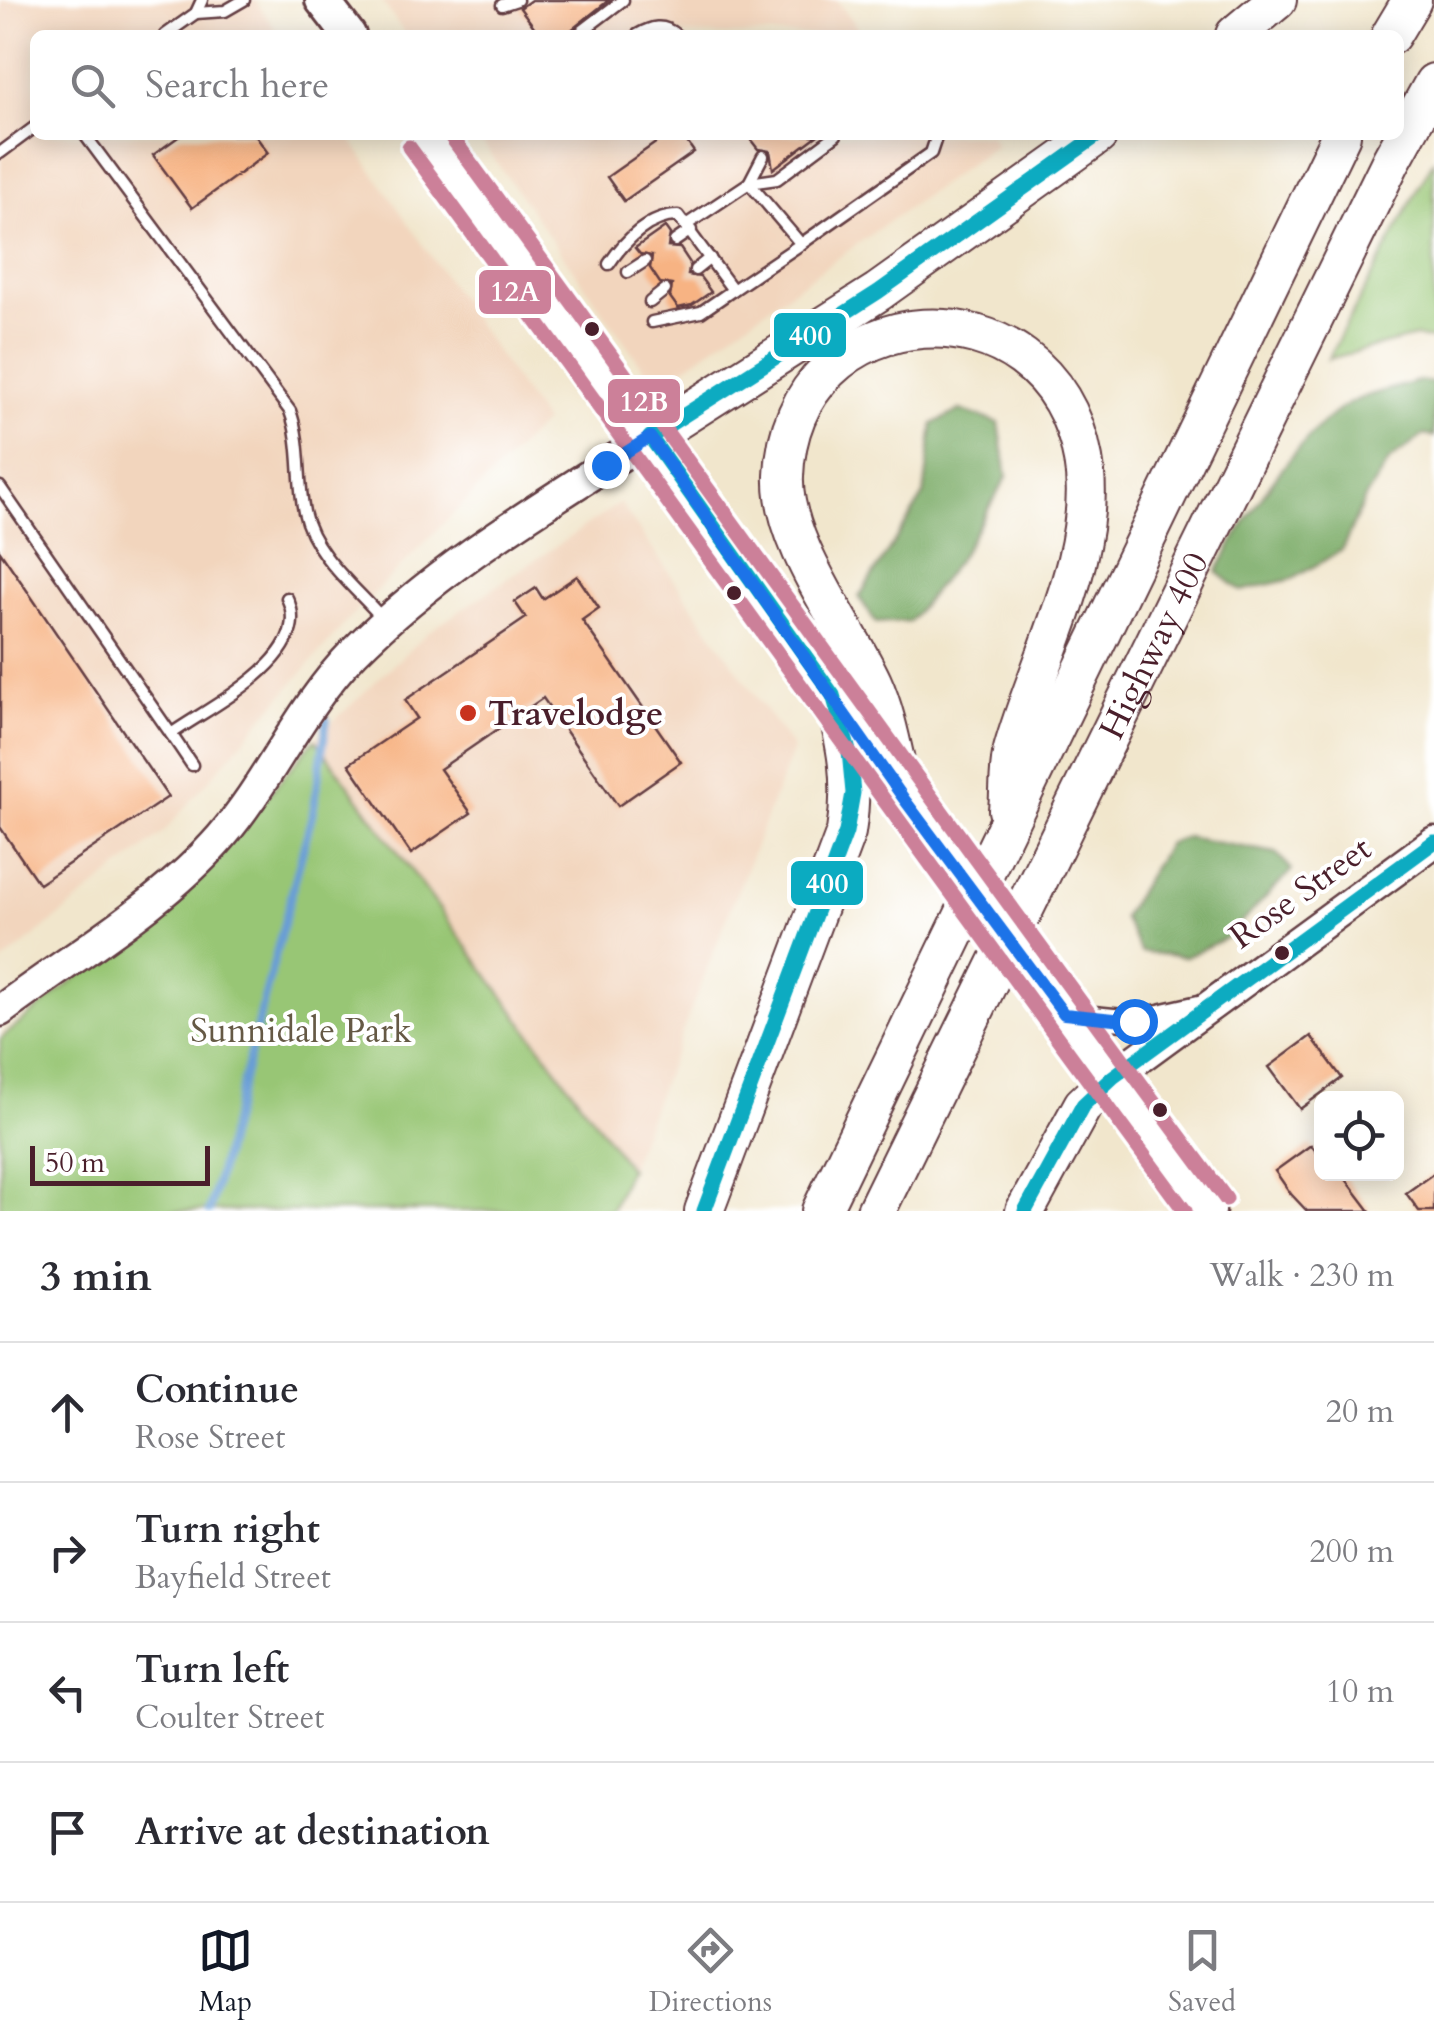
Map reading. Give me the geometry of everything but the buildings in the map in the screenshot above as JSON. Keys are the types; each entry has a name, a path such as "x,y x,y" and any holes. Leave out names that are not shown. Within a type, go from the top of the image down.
{"highway":[{"path":"1241,30 1276,0"},
{"path":"1394,30 1412,0"},
{"name":"Highway 400","path":"1404,137 1434,83"},
{"path":"650,437 878,292 1091,140"},
{"name":"Highway 400","path":"821,1211 1339,140"},
{"name":"Highway 400","path":"876,1211 1403,140"},
{"path":"904,799 874,686 811,566 792,520 783,478 790,435 810,392 844,358 882,335 930,324 972,331 1025,357 1073,418 1084,461 1087,504 1073,568 1012,754 1007,830"},
{"path":"704,1211 846,832 853,793 849,751 833,695"},
{"path":"1025,1211 1084,1106 1113,1078"}],"main road":[{"path":"320,1 345,30"},
{"path":"428,140 650,437 904,799 1113,1078"}],"street":[{"path":"0,1011 183,875 221,837 324,686 386,622 494,540 650,437"},
{"name":"Rose Street","path":"1113,1078 1434,842"},
{"name":"Rose Street","path":"1064,1014 1134,1021 1211,1003"},
{"path":"1113,1078 1210,1211"}],"lane":[{"path":"172,30 196,13 202,0"},
{"path":"196,13 225,11 244,0"},
{"path":"502,4 517,0"},
{"path":"584,30 623,0"},
{"path":"0,152 30,131"},
{"path":"90,140 290,410 297,430 304,510 314,542 386,622"},
{"path":"749,183 777,179 829,140"},
{"path":"652,322 700,312 931,153 936,140"},
{"path":"674,241 749,183 763,156"},
{"path":"749,183 800,244"},
{"path":"610,264 622,245 661,216 678,216 733,290"},
{"path":"695,270 710,258"},
{"path":"628,272 645,262"},
{"path":"650,302 666,290"},
{"path":"0,487 192,764"},
{"path":"171,734 274,662 292,638 296,615 287,598"}],"shaded area":[{"path":"0,0 255,0 276,30 30,30 30,140 351,140 544,422 349,619 162,834 0,964"},
{"path":"381,0 837,0 859,30 402,30"},
{"path":"481,140 993,140 996,145 657,387"},
{"path":"620,503 793,749 629,1168 315,739 427,633"}],"green space":[{"path":"1434,159 1434,339 1415,337 1328,359"},
{"path":"1419,381 1434,383 1434,437 1424,435 1390,460 1365,498 1342,550 1292,579 1241,591 1217,572 1275,478 1313,432 1352,402"},
{"path":"960,410 999,423 1007,477 960,557 910,621 876,623 859,597 924,495 933,424"},
{"name":"Sunnidale Park","path":"315,739 629,1168 611,1211 0,1211 0,1039 192,885"},
{"path":"1186,837 1276,853 1292,870 1226,938 1185,957 1141,952 1123,917 1168,843"}],"waterway":[{"path":"209,1211 314,807 327,720"}],"transit line":[{"name":"12B","path":"454,140 1226,1199"},
{"name":"400","path":"704,1211 846,832 853,793 849,751 833,695 650,437 878,292 1091,140"},
{"name":"12A","path":"409,147 1185,1211"},
{"name":"400","path":"1025,1211 1083,1105 1113,1077 1434,842"}],"place":[{"name":"Travelodge","path":"468,713"}],"route":[{"path":"606,465 650,437 778,614 904,799 1064,1014 1134,1021"}]}
